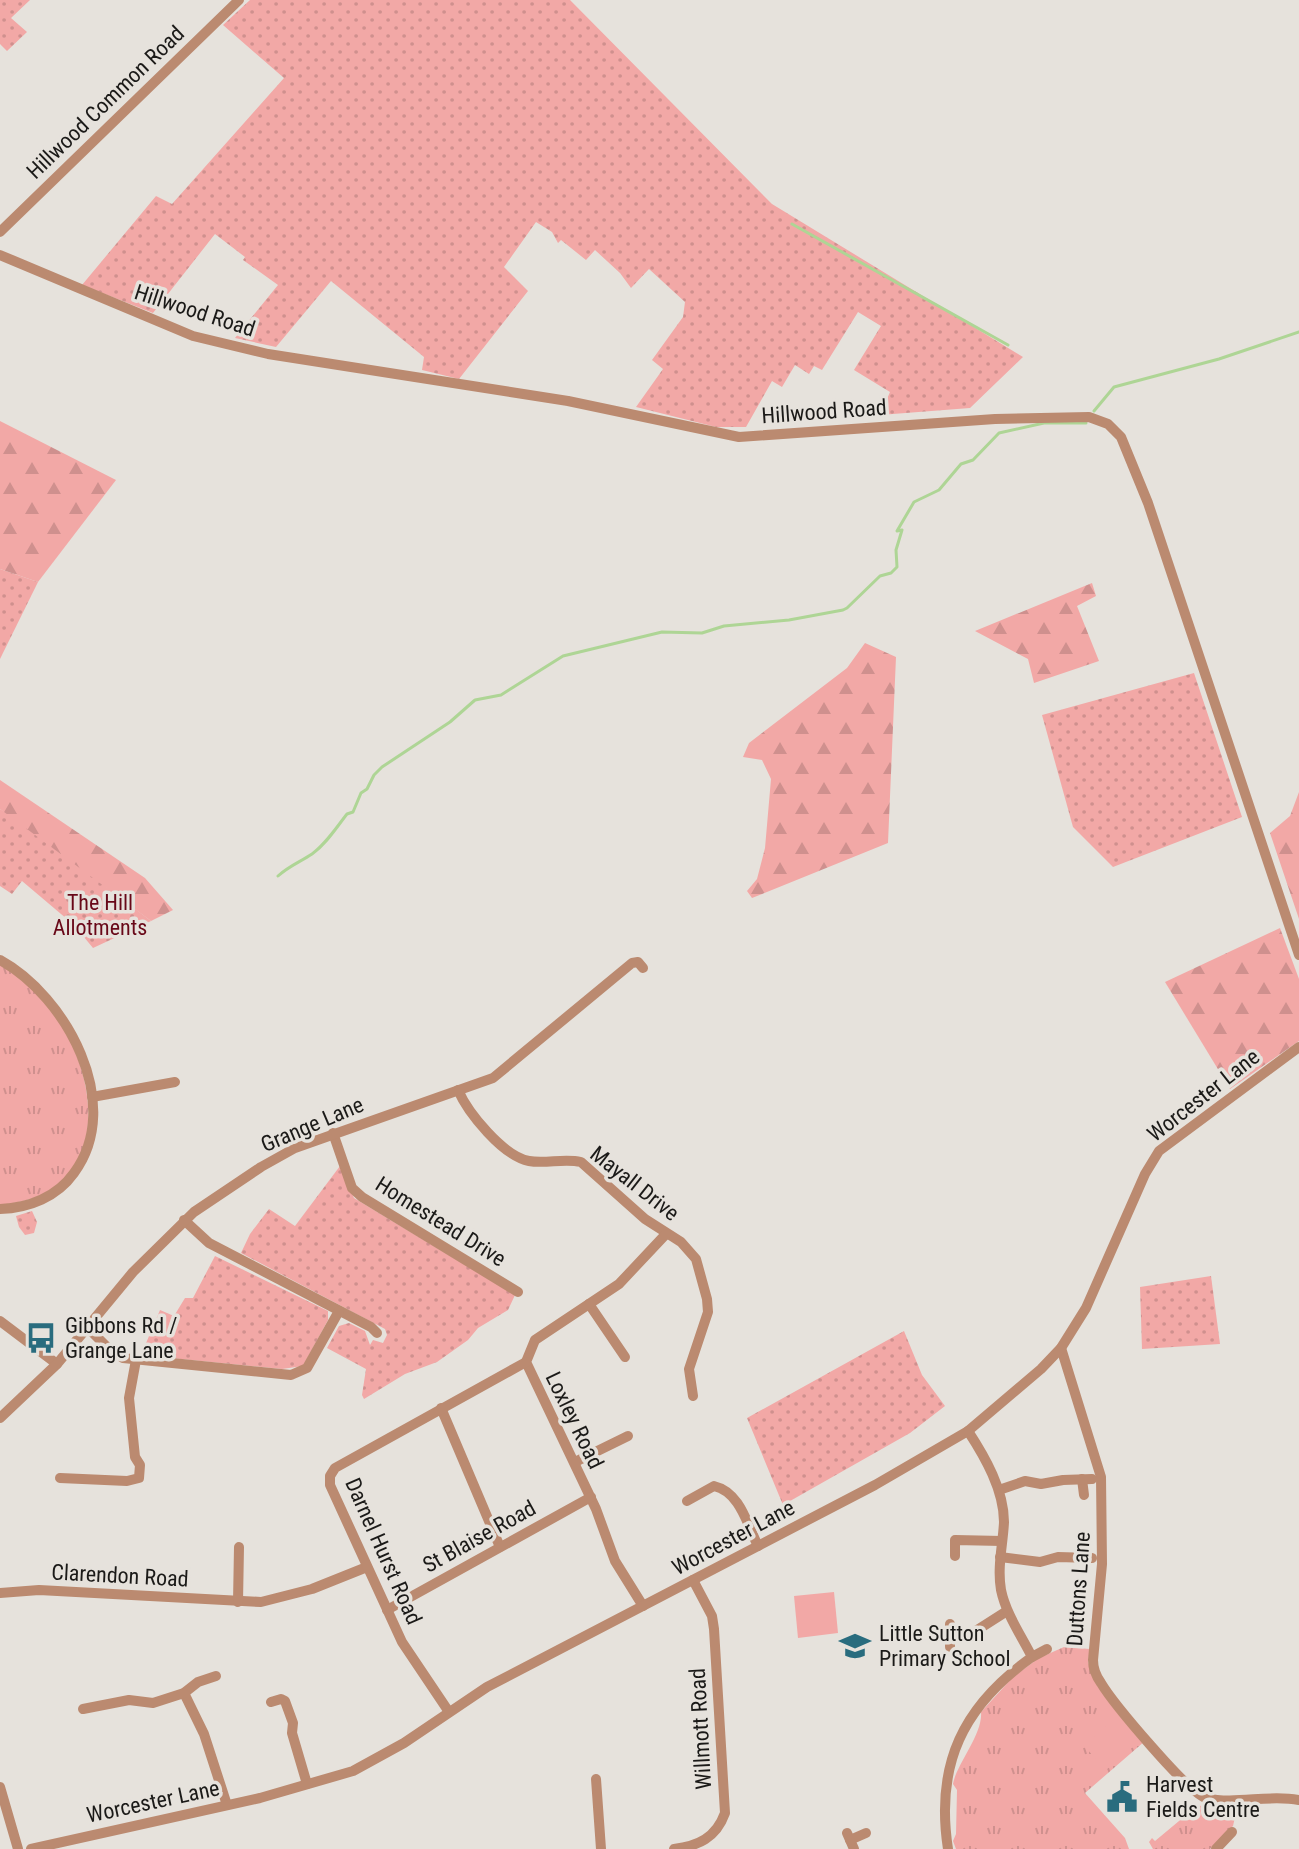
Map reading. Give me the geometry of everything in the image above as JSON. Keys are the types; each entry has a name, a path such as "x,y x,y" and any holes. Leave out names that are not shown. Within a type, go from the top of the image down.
{"street":[{"name":"Hillwood Common Road","path":"2,226 239,0"},
{"name":"Hillwood Road","path":"0,255 193,336 268,354 568,401 739,437 1058,416 1101,420 1121,437 1148,503 1299,955"},
{"path":"0,960 26,978 51,1003 68,1027 84,1063 94,1114 89,1145 70,1179 40,1201 0,1209"},
{"name":"Grange Lane","path":"0,1418 57,1364 133,1272 184,1220 261,1167 295,1148 493,1078 632,963 638,962 643,968"},
{"name":"Worcester Lane","path":"31,1849 227,1805 353,1771 503,1678 875,1485 968,1431 1061,1348 1086,1308 1145,1174 1159,1151 1299,1047"},
{"path":"92,1097 175,1082"},
{"name":"Mayall Drive","path":"458,1090 464,1105 502,1147 529,1161 581,1162 666,1234 691,1250 707,1299 708,1312 695,1368 693,1396"},
{"name":"Homestead Drive","path":"333,1133 352,1188 362,1197 518,1292"},
{"path":"184,1220 209,1243 371,1327 377,1333"},
{"name":"Loxley Road","path":"643,1606 615,1561 591,1497 526,1362 535,1340 619,1284 666,1234"},
{"path":"589,1304 614,1348 625,1357"},
{"path":"88,1328 123,1358 291,1375 307,1368 339,1311"},
{"path":"0,1321 57,1364"},
{"name":"Duttons Lane","path":"1061,1348 1101,1477 1102,1564 1093,1660 1095,1674 1131,1722 1202,1797 1219,1800 1299,1800"},
{"path":"60,1478 127,1481 139,1478 140,1465 135,1457 129,1398 136,1360"},
{"name":"Darnel Hurst Road","path":"449,1712 420,1671 387,1610 330,1485 330,1476 335,1468 526,1362"},
{"path":"441,1408 500,1547"},
{"path":"968,1431 999,1490 1003,1506 1000,1582 1007,1611 1032,1657"},
{"path":"575,1462 613,1437 628,1436"},
{"path":"999,1490 1025,1481 1041,1484 1087,1479 1084,1495"},
{"path":"688,1502 714,1486 725,1488 734,1497 758,1546"},
{"name":"St Blaise Road","path":"387,1610 591,1497"},
{"path":"955,1556 955,1540 1002,1541"},
{"path":"238,1602 239,1547"},
{"path":"1000,1557 1040,1562 1058,1557 1086,1561"},
{"name":"Clarendon Road","path":"0,1593 39,1590 261,1602 312,1589 367,1567"},
{"name":"Willmott Road","path":"674,1849 705,1841 715,1832 725,1813 714,1629 712,1616 693,1580"},
{"path":"950,1624 950,1642 971,1634 1007,1611"},
{"path":"948,1849 944,1802 946,1781 957,1747 984,1697 1032,1657 1047,1649"},
{"path":"83,1709 129,1700 153,1703 184,1693 198,1682 216,1676"},
{"path":"184,1693 204,1734 227,1805"},
{"path":"271,1702 285,1701 307,1784"},
{"path":"596,1779 601,1849"},
{"path":"0,1787 18,1849"},
{"path":"850,1840 866,1833"},
{"path":"1216,1849 1230,1839"}],"green space":[{"path":"0,0 30,0 11,18 27,32 7,51 0,44"},
{"path":"250,0 570,0 772,204 1023,357 970,408 880,415 890,392 854,370 881,326 858,312 822,370 814,366 809,374 795,365 782,387 772,381 746,427 716,427 636,407 663,369 652,360 683,317 685,302 649,269 631,288 595,250 586,260 561,240 558,243 552,232 536,222 504,267 528,291 459,379 422,370 424,357 331,281 276,347 235,338 278,285 243,260 245,257 215,234 153,313 82,285 156,196 172,204 284,78 223,25"},
{"path":"0,421 116,480 38,582 0,569"},
{"path":"0,569 38,582 0,659"},
{"path":"1092,583 1096,596 1077,606 1099,661 1034,683 1028,659 975,631"},
{"path":"865,643 896,657 888,843 752,898 747,891 757,879 765,848 771,779 762,760 743,757 749,743 847,668"},
{"path":"1194,673 1242,817 1113,867 1073,827 1042,715"},
{"path":"0,780 145,878 173,910 151,921 0,809"},
{"path":"1299,792 1299,919 1270,833 1290,816"},
{"name":"The Hill Allotments","path":"0,809 151,921 93,948 74,925 22,881 12,894 0,886"},
{"path":"1280,928 1299,979 1299,1041 1230,1089 1165,982"},
{"path":"0,964 40,996 64,1029 84,1078 88,1105 87,1130 81,1154 68,1175 41,1195 0,1205"},
{"path":"340,1166 354,1198 515,1295 508,1310 478,1328 468,1340 437,1362 405,1374 364,1399 366,1369 327,1348 339,1326 349,1323 365,1331 370,1345 373,1340 383,1343 387,1335 385,1329 241,1253 250,1234 269,1209 295,1226"},
{"path":"32,1211 37,1222 34,1233 25,1235 16,1216"},
{"path":"215,1256 328,1311 328,1320 303,1366 282,1369 141,1355 160,1310 174,1316 185,1298 193,1298"},
{"path":"1211,1276 1220,1344 1142,1349 1140,1287"},
{"path":"904,1331 922,1375 945,1406 910,1433 783,1505 747,1418"},
{"path":"834,1592 838,1633 798,1638 794,1596"},
{"path":"1064,1647 1090,1649 1088,1662 1095,1680 1145,1741 1085,1793 1125,1838 1129,1849 956,1849 953,1841 956,1834 957,1790 953,1784 978,1730 981,1712 1013,1677 1039,1658"},
{"path":"1116,1717 1138,1742 1106,1770 1084,1746"},
{"path":"1238,1804 1233,1826 1210,1849 1153,1849 1149,1842 1152,1838 1155,1841 1197,1806"}],"waterway":[{"path":"792,224 1008,345"},
{"path":"1094,411 1114,387 1219,359 1299,332"},
{"path":"278,876 322,846 347,814 353,812 361,793 382,767 450,722 475,700 501,695 563,656 662,632 702,633 724,626 789,620 843,610 880,576 891,573 897,567 896,550 902,530 897,531 914,502 939,490 961,464 973,460 999,433 1044,423 1086,423"}],"place":[{"name":"Gibbons Rd / Grange Lane","path":"41,1338"},
{"name":"Little Sutton Primary School","path":"855,1646"},
{"name":"Harvest Fields Centre","path":"1122,1797"}]}
